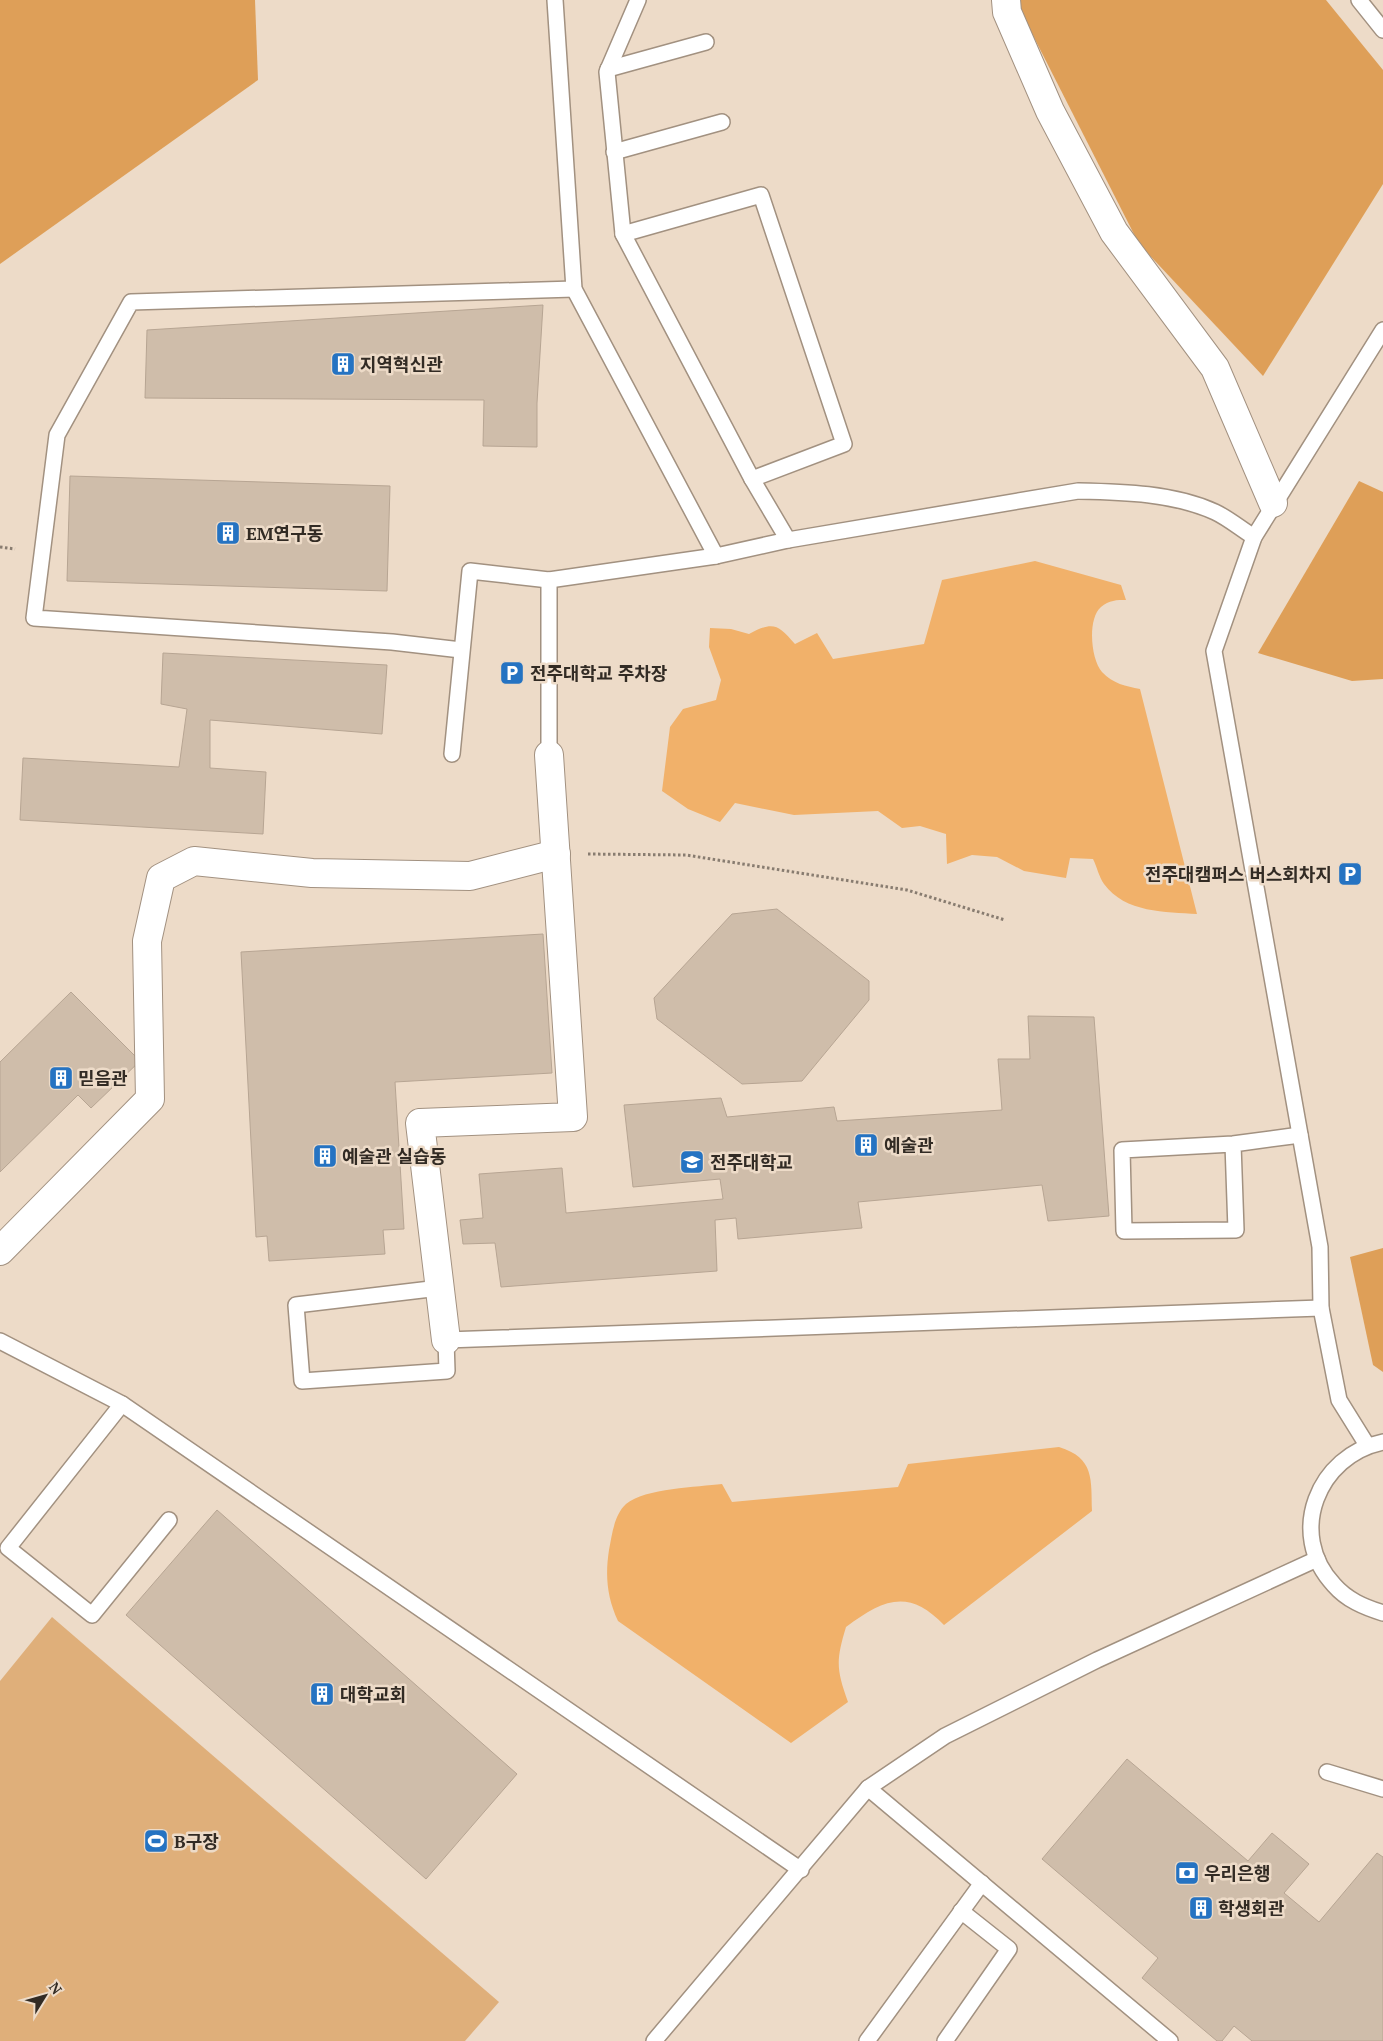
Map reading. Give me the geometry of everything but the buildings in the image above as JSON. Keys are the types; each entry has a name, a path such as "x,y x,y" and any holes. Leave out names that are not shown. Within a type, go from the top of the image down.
{"street":[{"path":"1006,0 1007,12 1050,111 1114,232 1215,368 1273,504"},
{"path":"446,1340 420,1123 573,1117 549,755"},
{"path":"0,1251 150,1098 147,941 161,878 194,861 312,873 470,876 556,854"}],"lane":[{"path":"555,0 574,289 716,556"},
{"path":"638,0 608,69 614,152 623,234 752,479 788,540"},
{"path":"1359,0 1383,30"},
{"path":"608,69 706,42"},
{"path":"614,152 722,122"},
{"path":"623,234 761,195 844,444 752,479"},
{"path":"461,650 392,642 34,618 57,435 131,302 574,289"},
{"path":"1366,1445 1339,1400 1322,1308 1320,1246 1214,651 1254,537 1383,330"},
{"path":"452,754 470,572 549,580 716,556 788,540 1078,491 1126,492 1173,499 1215,512 1254,537"},
{"path":"549,580 549,755"},
{"path":"1233,1144 1236,1230 1124,1231 1122,1150 1233,1144 1300,1135"},
{"path":"439,1288 296,1305 302,1381 448,1371 446,1340 1322,1308"},
{"path":"2,1345 122,1404 801,1870"},
{"path":"122,1404 8,1548 92,1615 169,1520"},
{"path":"1383,1442 1366,1445 1343,1459 1325,1480 1313,1505 1311,1532 1317,1559 1333,1585 1356,1604 1383,1613"},
{"path":"654,2041 801,1870 868,1788 945,1736 1097,1660 1317,1559"},
{"path":"1327,1772 1383,1789"},
{"path":"868,1788 1170,2041"},
{"path":"867,2041 982,1883"},
{"path":"945,2041 1009,1949 961,1911"}],"path":[{"path":"556,854 686,855 907,890 1005,920"}],"shaded area":[{"path":"0,0 255,0 258,80 0,264"},
{"path":"1017,0 1326,0 1383,70 1383,184 1263,376 1139,244 1017,4"},
{"path":"1359,481 1383,492 1383,679 1352,681 1258,653"},
{"path":"1035,561 1121,585 1126,600 1107,603 1101,607 1094,621 1092,640 1095,658 1102,672 1111,679 1120,684 1140,689 1197,914 1147,909 1123,901 1104,884 1093,859 1070,858 1066,878 1024,871 997,857 972,855 947,864 946,834 920,826 902,828 878,811 794,815 735,803 720,822 688,809 662,791 670,727 683,709 716,700 721,680 709,647 710,628 731,629 749,634 770,626 784,632 795,644 817,633 833,659 924,644 942,580"},
{"path":"1383,1248 1383,1372 1373,1365 1350,1257"},
{"path":"1059,1447 1079,1457 1089,1471 1092,1511 944,1625 931,1613 919,1606 907,1602 896,1602 884,1604 872,1610 846,1627 840,1648 839,1672 848,1702 791,1743 618,1621 614,1612 608,1586 609,1550 614,1526 619,1514 626,1504 635,1499 658,1491 722,1484 732,1502 898,1487 908,1464"},
{"name":"B구장","path":"52,1617 499,2002 465,2041 0,2041 0,1681"}],"place":[{"name":"지역혁신관","path":"343,364"},
{"name":"EM연구동","path":"228,533"},
{"name":"전주대학교 주차장","path":"512,673"},
{"name":"전주대캠퍼스 버스회차지","path":"1350,874"},
{"name":"믿음관","path":"61,1078"},
{"name":"예술관","path":"866,1145"},
{"name":"예술관 실습동","path":"325,1156"},
{"name":"전주대학교","path":"692,1162"},
{"name":"대학교회","path":"322,1694"},
{"name":"B구장","path":"156,1841"},
{"name":"우리은행","path":"1187,1873"},
{"name":"학생회관","path":"1201,1908"}]}
